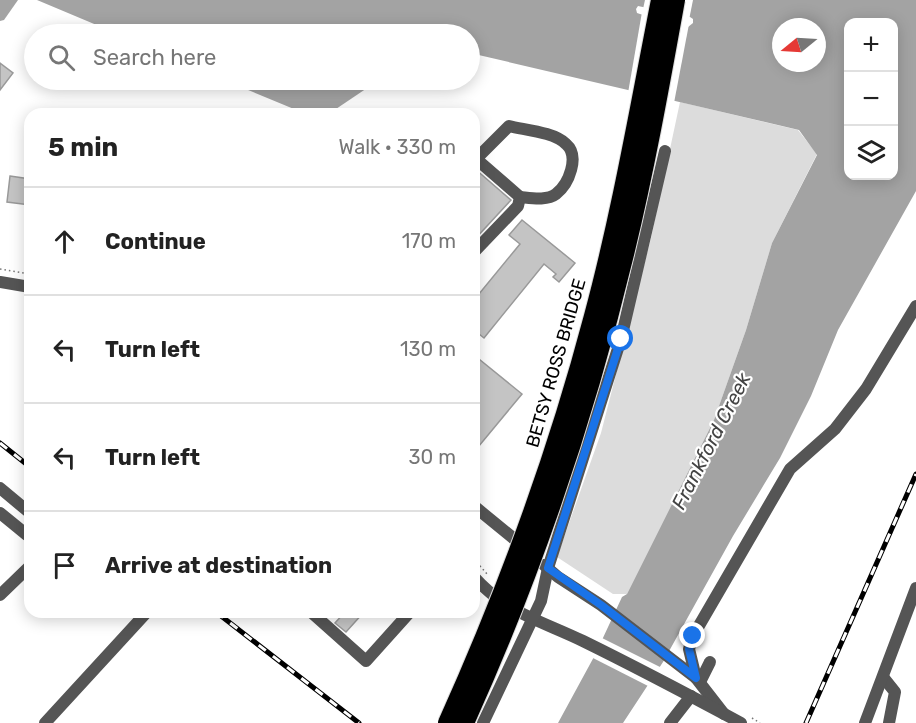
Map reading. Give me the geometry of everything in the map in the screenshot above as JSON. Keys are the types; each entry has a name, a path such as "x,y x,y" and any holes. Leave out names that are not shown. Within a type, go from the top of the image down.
{"highway":[{"name":"BETSY ROSS BRIDGE","path":"447,723 525,533 580,361 617,216 660,0"},
{"name":"BETSY ROSS BRIDGE","path":"465,723 537,548 592,378 630,236 676,0"}],"street":[{"path":"480,153 509,126 544,133 567,144 573,157 568,177 556,194 519,202 480,245"},
{"path":"483,723 541,601 548,568 621,339 665,151"},
{"path":"480,163 519,202"},
{"path":"0,282 24,286"},
{"path":"698,680 689,649 693,636 790,469 835,429 866,389 916,306"},
{"path":"0,488 24,508"},
{"path":"480,511 548,568 601,605 698,680 724,714"},
{"path":"0,513 24,533"},
{"path":"0,595 24,572"},
{"path":"480,584 487,592 531,619 581,640 741,723"},
{"path":"865,723 916,588"},
{"path":"45,723 141,618"},
{"path":"318,618 366,661 405,618"},
{"path":"698,680 710,662"},
{"path":"883,677 895,692 889,723"},
{"path":"670,723 691,696"}],"path":[{"path":"0,269 24,273"}],"shaded area":[{"path":"680,102 798,130 817,154 772,243 746,330 714,420 627,594 613,594 557,557 601,433 651,238"}],"water":[{"path":"0,0 18,0 4,20 0,21"},
{"name":"Frankford Creek","path":"37,0 916,0 916,191 838,330 811,396 780,458 733,536 663,662 623,723 558,723 595,655 622,597 627,594 714,420 746,330 772,243 817,155 799,130 480,55 480,24 94,24","holes":["638,6 693,19 693,23 688,27 637,13 636,9"]},
{"path":"248,90 364,90 337,108 292,108"}],"pier":[{"path":"645,0 693,0 689,20 643,9"},
{"path":"642,12 689,24 674,103 628,93"},
{"path":"600,637 662,668 650,687 591,657"}],"building":[{"path":"0,63 13,73 0,90"},
{"path":"480,173 511,200 480,234"},
{"path":"10,176 24,178 24,204 7,202"},
{"path":"522,220 575,263 559,282 553,277 556,274 544,264 484,338 480,335 480,293 520,244 509,235"},
{"path":"480,360 522,394 480,445"},
{"path":"340,618 359,618 346,632 335,623"}],"railway":[{"path":"0,443 24,462"},
{"path":"806,723 916,474"},
{"path":"224,618 359,723"}],"route":[{"path":"621,339 548,568 601,605 696,678 689,649 693,636"}]}
